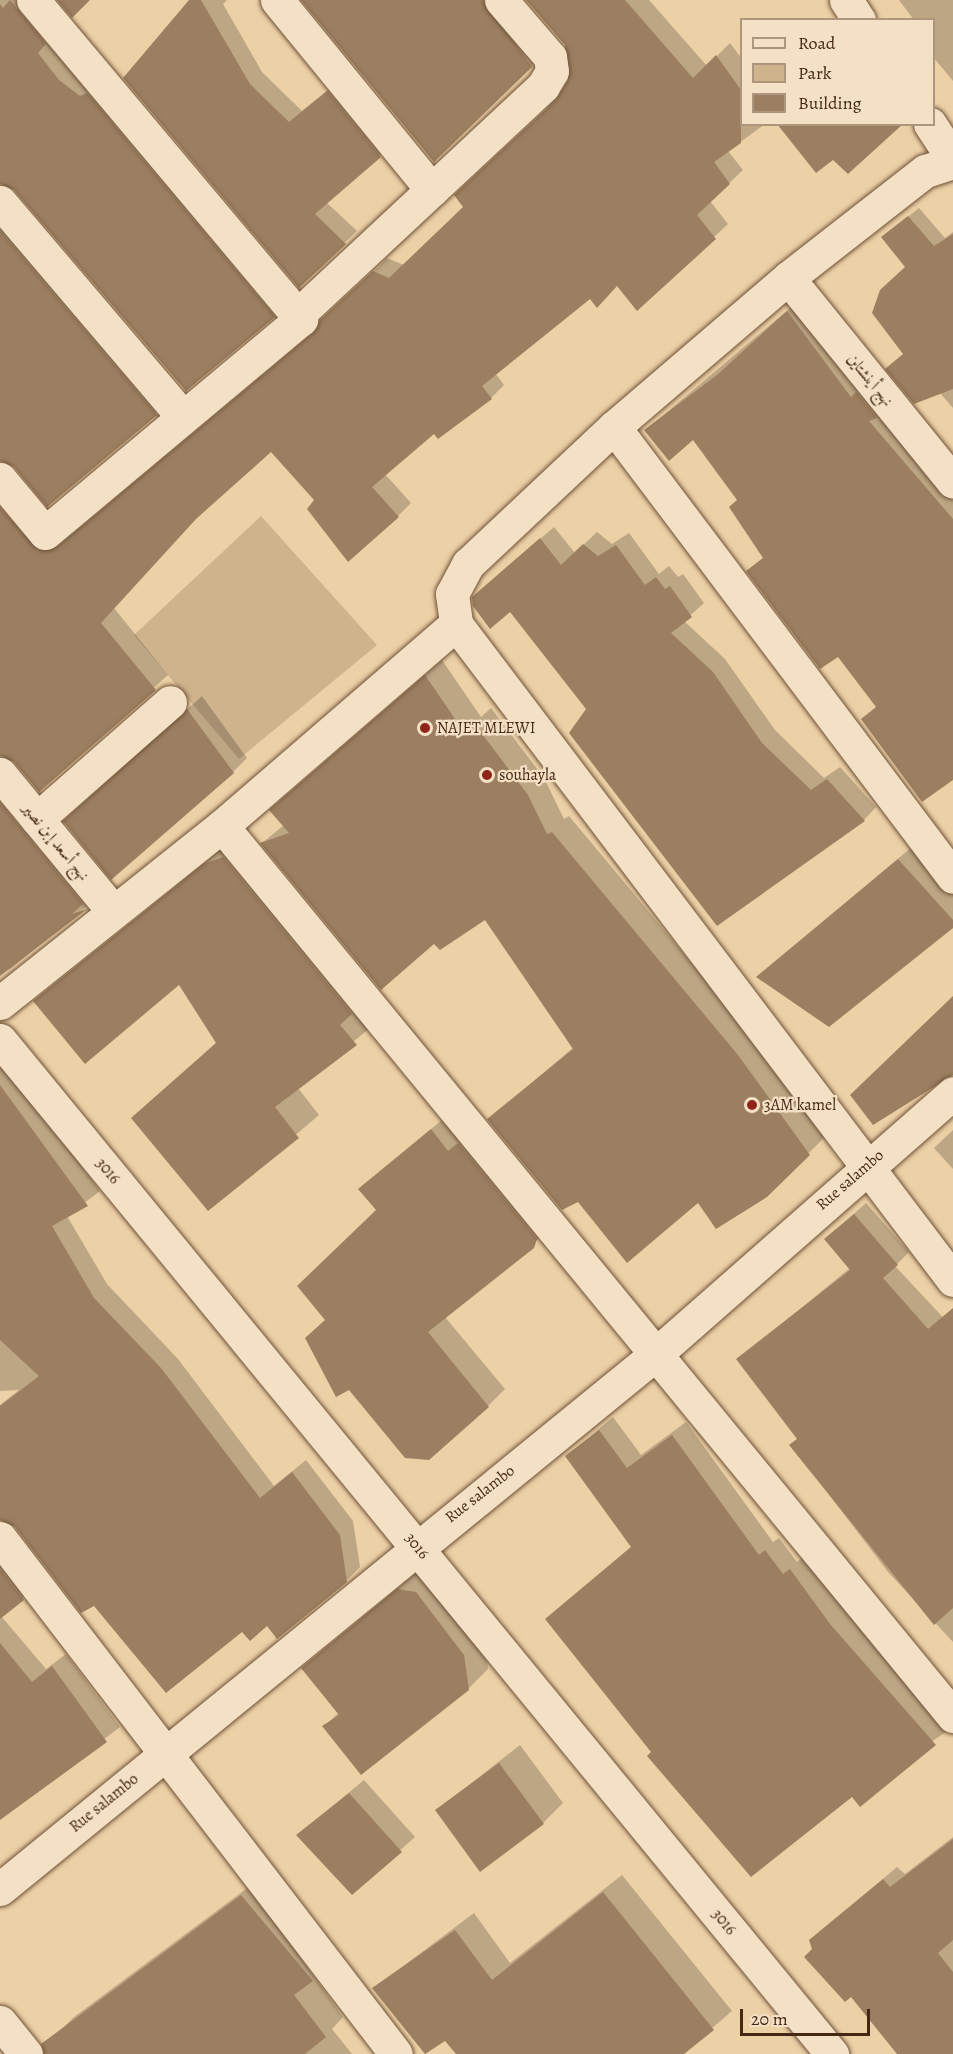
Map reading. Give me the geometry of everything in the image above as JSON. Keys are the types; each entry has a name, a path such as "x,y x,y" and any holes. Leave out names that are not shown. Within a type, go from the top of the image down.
{"street":[{"path":"33,0 301,319"},
{"path":"277,0 432,190"},
{"path":"0,478 45,533 301,319 302,311 543,86 552,71 550,57 501,0"},
{"path":"846,0 858,18"},
{"path":"931,126 953,161 925,171 788,278 614,428 468,564 452,594 456,624 863,1167 953,1280"},
{"path":"0,202 183,417"},
{"name":"نهج أينشتاين","path":"788,278 953,482"},
{"path":"614,428 953,877"},
{"path":"0,1003 112,910 222,826 456,624"},
{"path":"37,819 170,702"},
{"name":"نهج أسعد إبن نصير","path":"0,774 112,910"},
{"path":"222,826 953,1716"},
{"name":"3016","path":"0,1040 832,2054"},
{"name":"Rue salambo","path":"0,1889 416,1545 656,1354 863,1167 953,1093"},
{"path":"0,1538 168,1751 396,2054"},
{"path":"0,2022 26,2054"}],"green space":[{"path":"261,516 377,645 239,759 134,635"}],"building":[{"path":"10,0 46,44 38,53 59,80 80,96 87,93 275,317 186,391 14,190 0,184 0,4 3,8"},
{"path":"57,0 90,0 72,18"},
{"path":"189,0 201,0 250,84 289,122 327,91 381,157 315,214 346,244 299,288 123,78"},
{"path":"301,0 483,0 532,67 434,162"},
{"path":"526,0 625,0 693,78 716,55 740,89 741,143 714,162 730,184 697,215 716,239 637,311 617,286 597,308 590,299 482,386 492,399 438,439 434,434 372,487 399,517 348,562 307,509 314,500 271,452 196,519 101,623 156,690 39,792 14,762 0,756 0,508 38,550 57,547 313,333 320,320 373,271 389,278 463,207 454,195 556,100 568,80 565,45"},
{"path":"779,126 901,126 848,174 833,160 816,173"},
{"path":"908,216 934,246 953,234 953,389 914,404 885,369 903,354 872,313 880,290 905,267 881,237"},
{"path":"0,231 157,415 47,507 14,467 0,461"},
{"path":"787,311 851,397 856,392 877,418 869,421 953,519 953,780 922,802 861,719 876,707 838,657 820,669 746,571 763,558 729,507 737,500 693,440 669,461 644,430 717,375"},
{"path":"540,538 561,565 583,544 598,556 616,545 645,585 656,577 665,589 670,586 692,617 671,633 713,672 762,743 811,790 827,779 865,821 717,926 569,733 586,709 510,612 490,629 473,606 472,597"},
{"path":"425,675 464,732 474,723 528,795 547,834 552,832 738,1055 810,1155 767,1197 716,1229 698,1203 627,1263 578,1202 562,1210 487,1119 573,1049 485,920 440,950 434,944 381,990 260,843 289,833 269,810"},
{"path":"187,709 234,773 111,880 63,821"},
{"path":"0,803 83,904 72,914 87,909 0,976"},
{"path":"223,857 352,1014 340,1025 357,1045 275,1107 299,1138 208,1211 131,1118 216,1043 179,985 85,1064 33,1001 204,864"},
{"path":"898,859 953,920 953,928 829,1027 756,977"},
{"path":"953,996 953,1075 873,1125 850,1095"},
{"path":"0,1085 88,1206 52,1226 94,1298 161,1368 260,1498 292,1472 340,1535 347,1582 277,1639 267,1626 250,1641 242,1632 166,1693 94,1606 81,1613 15,1527 0,1520 0,1406 39,1376 0,1340"},
{"path":"431,1129 448,1151 458,1143 537,1239 534,1248 428,1332 489,1407 429,1460 405,1458 349,1390 336,1397 305,1338 325,1320 297,1286 376,1210 358,1189"},
{"path":"854,1214 898,1265 883,1278 928,1329 953,1308 953,1608 934,1625 789,1445 797,1439 736,1359 850,1270 824,1239"},
{"path":"599,1430 627,1468 672,1435 759,1555 765,1550 783,1574 790,1569 830,1624 936,1745 860,1807 852,1797 751,1877 647,1756 651,1752 545,1619 631,1547 565,1456"},
{"path":"0,1569 24,1600 0,1619"},
{"path":"397,1589 416,1592 464,1655 469,1690 361,1775 322,1726 339,1715 301,1668"},
{"path":"0,1643 32,1682 52,1666 107,1742 0,1820"},
{"path":"499,1763 544,1824 480,1872 435,1810"},
{"path":"349,1793 402,1852 352,1895 296,1835"},
{"path":"953,1839 953,1940 938,1953 953,1972 953,2054 897,2054 851,1997 845,2002 804,1957 812,1949 809,1940 883,1879 890,1887"},
{"path":"603,1892 714,2030 684,2054 456,2054 445,2041 425,2054 372,1988 455,1930 492,1980"},
{"path":"241,1895 313,1981 294,1995 326,2037 305,2054 44,2054 41,2044"}],"place":[{"name":"NAJET MLEWI","path":"425,728"},
{"name":"souhayla","path":"487,775"},
{"name":"3AM kamel","path":"752,1105"}]}
